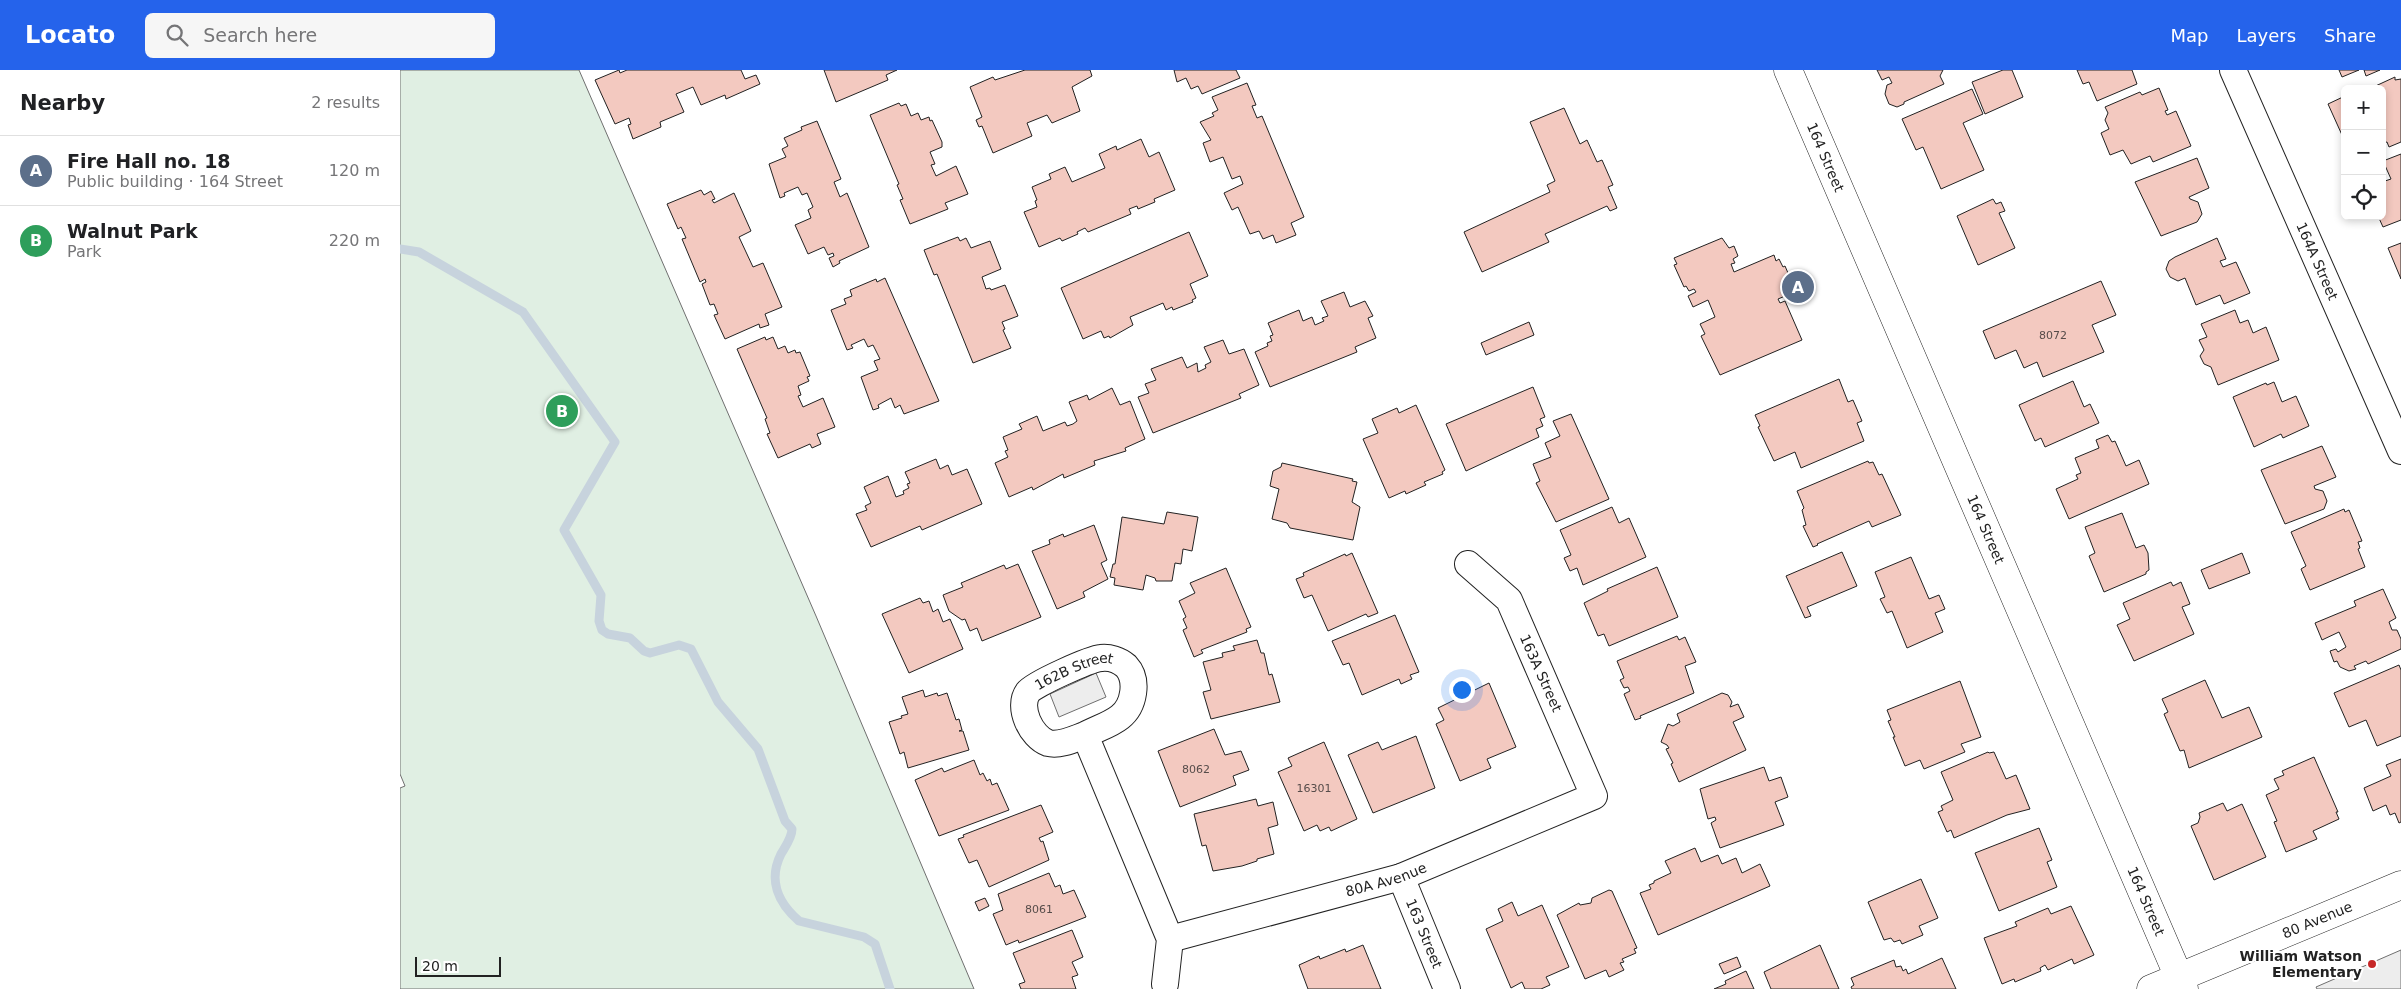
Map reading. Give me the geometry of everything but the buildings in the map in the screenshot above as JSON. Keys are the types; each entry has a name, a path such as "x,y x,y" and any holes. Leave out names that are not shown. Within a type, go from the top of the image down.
{"street":[{"name":"164 Street","path":"1788,70 2182,984"},
{"name":"164A Street","path":"2233,70 2401,451"},
{"name":"163A Street","path":"1468,564 1509,600 1594,796"},
{"path":"1085,735 1170,939 1165,984"},
{"name":"80A Avenue","path":"1170,939 1400,877 1594,796"},
{"name":"163 Street","path":"1400,877 1447,989"},
{"name":"80 Avenue","path":"2151,989 2182,984 2401,885"}],"green space":[{"path":"400,70 579,70 816,616 974,989 400,989 400,788 405,786 400,774"}],"shaded area":[{"path":"1096,673 1106,697 1059,717 1050,694"},
{"name":"William Watson Elementary","path":"2401,950 2401,989 2317,989 2316,987"}],"waterway":[{"path":"400,249 419,252 523,312 615,442 564,530 601,595 599,621 602,630 608,634 630,638 644,651 650,653 679,645 691,649 718,702 758,749 785,821 792,829 790,839 781,854 775,873 775,882 781,899 799,921 864,937 875,944 890,989"}],"place":[{"name":"Fire Hall no. 18","path":"1798,287"},
{"name":"Walnut Park","path":"562,411"},
{"name":"William Watson Elementary","path":"2372,964"}]}
